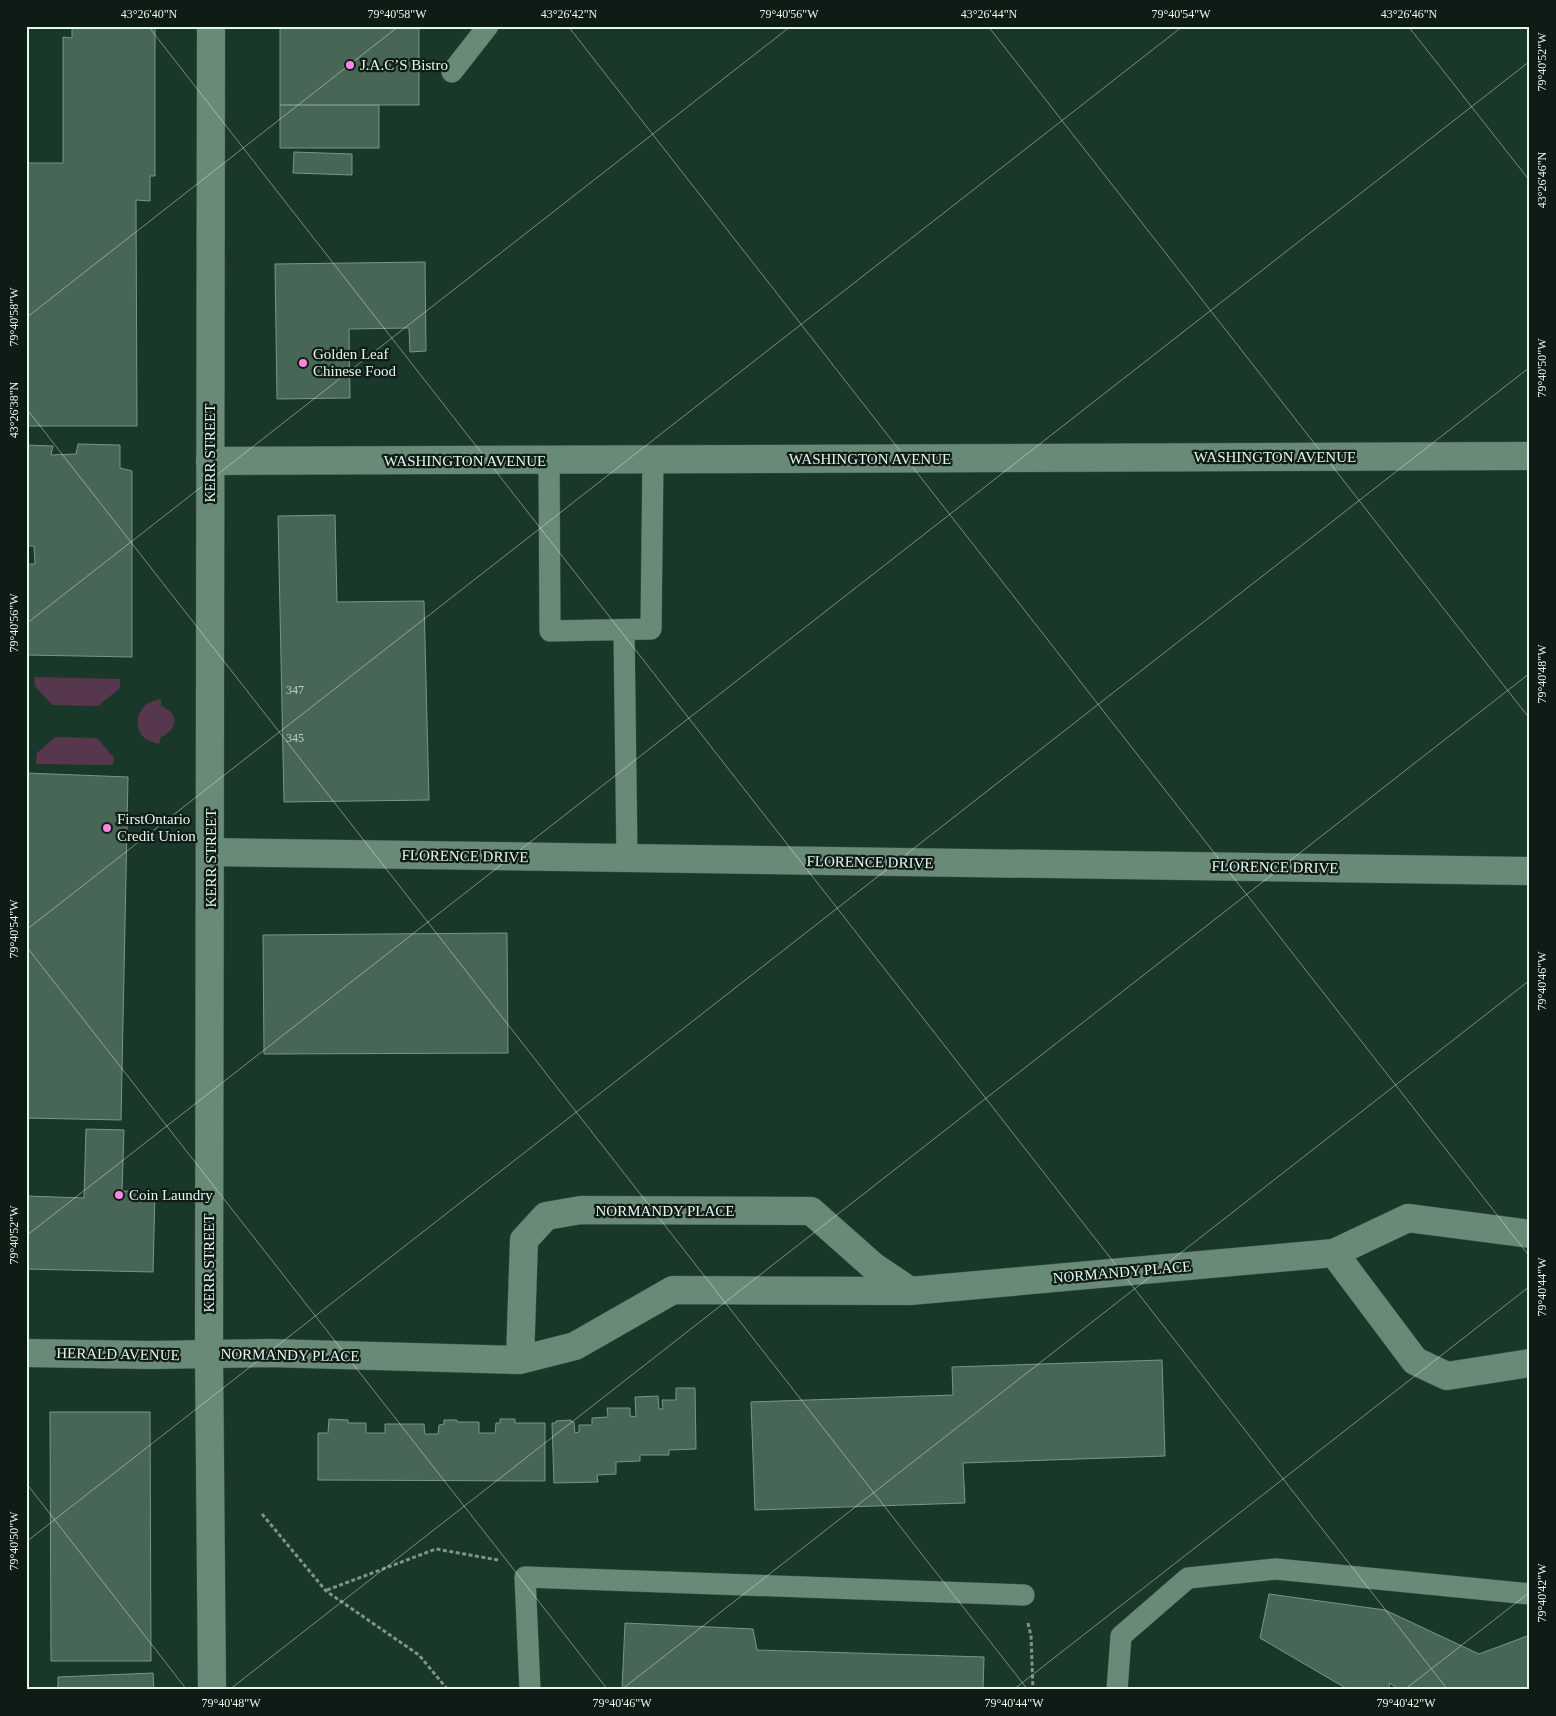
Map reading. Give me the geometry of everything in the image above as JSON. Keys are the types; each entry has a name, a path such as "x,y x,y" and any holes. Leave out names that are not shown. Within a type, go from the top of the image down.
{"street":[{"name":"KERR STREET","path":"211,26 209,1354 212,1690"},
{"name":"WASHINGTON AVENUE","path":"210,461 1530,456"},
{"name":"FLORENCE DRIVE","path":"210,852 1530,871"},
{"name":"NORMANDY PLACE","path":"520,1360 524,1240 546,1216 581,1210 811,1211 873,1266 910,1291"},
{"name":"NORMANDY PLACE","path":"209,1354 269,1353 520,1360 575,1346 673,1290 910,1291 1334,1253 1408,1218 1530,1234"},
{"path":"1334,1253 1415,1360 1447,1376 1530,1363"},
{"name":"HERALD AVENUE","path":"26,1353 209,1354"}],"lane":[{"path":"452,72 488,26"},
{"path":"549,460 550,631 651,629 653,460"},
{"path":"624,630 627,858"},
{"path":"1117,1690 1121,1636 1188,1578 1276,1569 1528,1595"},
{"path":"530,1690 525,1577 1024,1594"}],"path":[{"path":"262,1514 326,1590 419,1655 448,1690"},
{"path":"326,1590 436,1549 498,1560"},
{"path":"1024,1594 1031,1636 1033,1690"}],"shaded area":[{"path":"34,677 120,679 120,688 98,706 52,705 35,686"},
{"path":"161,699 161,706 171,713 174,721 171,730 161,737 159,744 147,740 143,736 138,727 138,721 144,706"},
{"path":"55,737 97,738 114,758 113,765 36,764 37,753"}],"building":[{"path":"72,26 155,26 155,176 150,176 150,201 136,200 137,426 26,426 26,163 63,163 63,37 72,38"},
{"name":"J.A.C’S Bistro","path":"280,26 419,26 419,105 280,105"},
{"path":"280,105 379,105 379,148 280,148"},
{"path":"294,152 352,154 352,175 293,173"},
{"path":"425,262 426,351 410,352 409,328 349,329 350,398 277,399 275,264"},
{"path":"78,444 120,445 120,468 132,471 132,657 26,655 27,564 35,564 34,546 26,546 26,445 53,446 51,455 76,454"},
{"path":"335,515 337,602 424,601 429,800 284,802 278,516"},
{"path":"26,773 128,777 121,1120 26,1118"},
{"path":"507,933 508,1053 264,1054 263,935"},
{"path":"86,1129 124,1130 122,1191 155,1192 153,1272 26,1269 26,1196 84,1198"},
{"path":"1162,1360 1165,1456 963,1463 965,1503 755,1510 751,1402 953,1395 952,1367"},
{"path":"676,1388 695,1388 696,1449 669,1450 669,1455 640,1455 640,1461 616,1462 616,1474 597,1475 598,1482 554,1483 552,1423 571,1420 571,1422 574,1422 575,1433 579,1432 579,1425 592,1425 592,1418 608,1417 607,1408 630,1408 630,1416 636,1417 635,1397 658,1396 659,1409 663,1409 662,1400 676,1400"},
{"path":"50,1412 150,1412 151,1661 51,1661"},
{"path":"329,1419 348,1420 348,1423 366,1423 366,1433 385,1433 385,1424 424,1424 425,1434 438,1434 439,1425 444,1424 444,1420 479,1422 479,1433 495,1433 496,1423 500,1423 500,1419 515,1419 515,1423 545,1423 545,1481 318,1480 318,1433 328,1433"},
{"path":"1269,1594 1385,1610 1479,1654 1530,1635 1530,1690 1401,1690 1389,1683 1390,1690 1349,1690 1260,1638"},
{"path":"625,1623 753,1629 757,1650 984,1657 983,1690 622,1690"},
{"path":"153,1673 154,1690 58,1690 58,1677"}],"place":[{"name":"J.A.C’S Bistro","path":"350,65"},
{"name":"Golden Leaf Chinese Food","path":"303,363"},
{"name":"FirstOntario Credit Union","path":"107,828"},
{"name":"Coin Laundry","path":"119,1195"}]}
